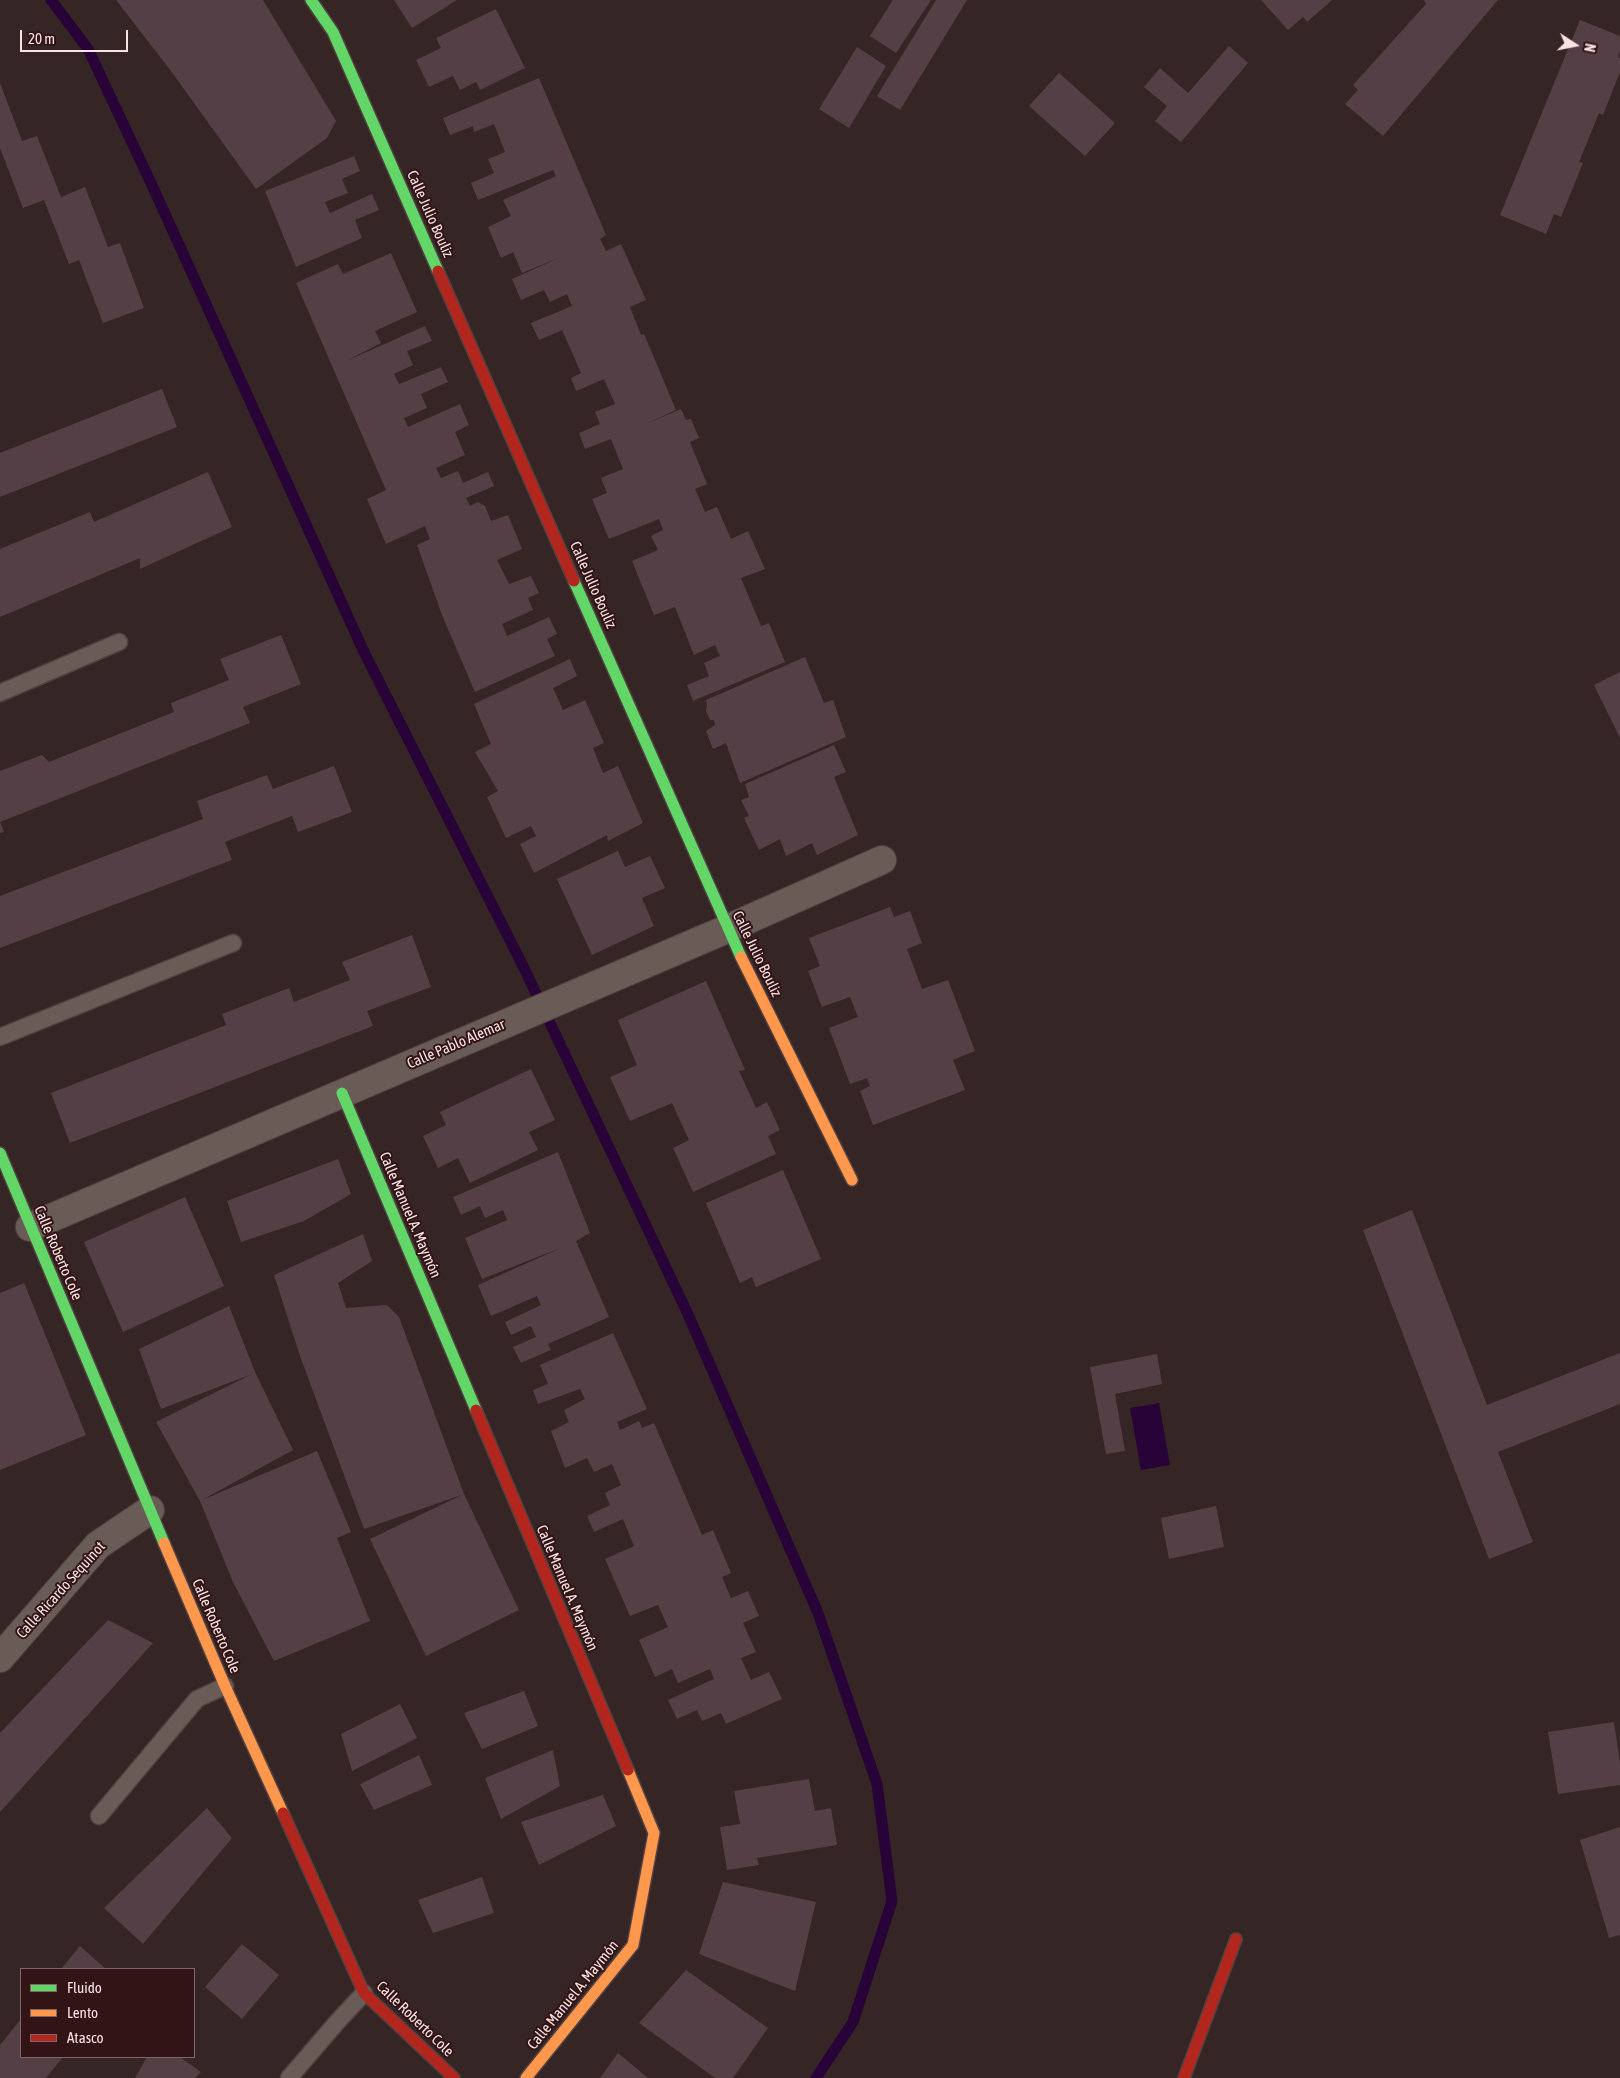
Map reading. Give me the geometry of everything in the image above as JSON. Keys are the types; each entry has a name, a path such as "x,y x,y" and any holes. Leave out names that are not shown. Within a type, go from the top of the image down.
{"street":[{"name":"Calle Julio Bouliz","path":"311,0 334,32 727,929 852,1180"},
{"name":"Calle Pablo Alemar","path":"30,1227 727,929 882,860"},
{"name":"Calle Manuel A. Maymón","path":"342,1092 654,1833 633,1945 526,2078"},
{"name":"Calle Roberto Cole","path":"0,1153 225,1686 364,1993 454,2078"},
{"name":"Calle Ricardo Sequinot","path":"0,1658 98,1545 150,1510"},
{"path":"1184,2078 1236,1939"}],"lane":[{"path":"0,693 119,642"},
{"path":"0,1037 233,943"},
{"path":"99,1816 197,1699 225,1686"},
{"path":"289,2078 364,1993"}],"shaded area":[{"path":"1159,1403 1170,1465 1141,1470 1130,1408"}],"building":[{"path":"116,0 263,0 336,121 327,138 256,189 171,71"},
{"path":"394,0 457,0 412,28"},
{"path":"893,0 931,0 896,53 870,36"},
{"path":"936,0 967,0 900,110 877,96"},
{"path":"1261,0 1332,0 1307,22 1303,17 1288,30"},
{"path":"1424,0 1498,0 1383,136 1345,104 1358,90 1353,85 1426,4"},
{"path":"496,9 525,68 480,90 476,82 460,90 453,76 429,87 416,60 441,48 436,38"},
{"path":"1580,20 1620,36 1618,57 1620,58 1620,72 1603,115 1599,113 1579,162 1583,163 1561,217 1554,214 1546,234 1500,215"},
{"path":"1229,46 1248,63 1181,142 1155,121 1167,106 1144,87 1160,68 1188,93"},
{"path":"857,47 886,66 849,128 819,109"},
{"path":"1059,73 1115,123 1085,156 1029,106"},
{"path":"539,78 606,235 600,239 606,251 621,244 646,300 630,307 641,335 644,334 676,410 646,424 681,409 686,420 691,419 699,438 690,442 707,484 695,489 705,512 717,507 731,539 748,531 765,569 741,578 761,626 769,623 785,662 693,701 687,685 709,676 704,663 720,656 715,645 694,655 675,607 654,615 632,561 658,550 651,536 663,530 659,519 609,539 592,499 607,493 601,478 623,469 611,439 585,449 579,433 600,424 595,412 615,404 604,379 576,391 571,378 581,373 562,330 539,340 531,323 572,306 567,294 550,302 544,290 521,300 512,279 561,257 522,273 513,252 501,258 488,227 511,216 503,200 556,176 553,170 478,200 471,183 494,173 488,159 505,152 494,124 474,132 473,126 450,135 443,118"},
{"path":"0,83 22,141 37,136 61,197 85,187 108,247 120,243 144,308 103,323 79,260 69,264 44,200 23,208 0,148"},
{"path":"354,156 360,171 342,179 348,193 325,202 330,213 372,194 379,210 355,220 362,238 296,267 265,191"},
{"path":"391,253 417,312 375,331 381,343 346,361 425,326 432,341 407,351 413,365 394,374 399,384 441,367 448,382 421,394 427,408 404,418 408,427 460,404 469,425 455,432 465,455 436,468 441,478 458,471 463,483 488,472 494,486 466,498 470,506 478,502 485,506 491,521 508,515 522,549 497,560 509,584 531,576 539,593 528,598 533,610 502,624 507,636 549,617 557,634 547,639 555,656 475,692 442,615 417,545 430,539 425,526 386,544 367,499 386,490 296,283 338,264 343,274"},
{"path":"162,389 177,427 0,497 0,453"},
{"path":"208,472 232,527 140,569 140,558 0,617 0,549 90,512 94,522"},
{"path":"281,635 301,684 243,707 250,723 0,822 0,771 42,755 49,762 174,712 171,703 229,680 220,659"},
{"path":"805,657 824,703 833,700 846,737 740,783 726,743 713,749 706,731 715,725 714,720 710,720 706,711 706,700"},
{"path":"570,659 577,676 553,688 563,710 585,700 604,743 593,748 603,773 618,766 643,823 608,841 607,835 534,873 520,844 536,836 531,826 506,838 487,797 498,791 475,752 491,744 474,704"},
{"path":"1620,672 1620,738 1594,685"},
{"path":"834,745 846,772 834,777 858,835 817,855 812,843 786,856 780,839 759,850 744,818 749,816 741,800 749,797 745,784"},
{"path":"334,766 352,812 298,832 292,816 225,842 232,860 0,948 0,896 203,819 197,801 267,775 273,789"},
{"path":"0,822 4,832 0,833"},
{"path":"618,851 625,867 650,856 665,888 642,898 654,926 592,955 557,879"},
{"path":"890,907 894,917 910,911 922,943 907,949 922,989 948,980 975,1051 953,1060 965,1090 873,1125 860,1091 870,1086 867,1078 850,1084 829,1028 858,1017 850,997 822,1007 808,971 820,966 809,938"},
{"path":"412,935 431,987 367,1011 373,1026 70,1143 51,1093 226,1025 222,1014 289,988 294,1002 350,980 342,962"},
{"path":"706,981 745,1070 739,1071 756,1108 767,1102 780,1130 768,1136 776,1154 693,1192 673,1148 689,1140 672,1103 630,1121 610,1077 637,1065 618,1020"},
{"path":"531,1069 555,1120 529,1132 538,1150 470,1183 458,1158 438,1168 423,1136 446,1125 440,1112"},
{"path":"558,1152 590,1233 576,1241 609,1317 548,1344 551,1350 521,1363 513,1347 536,1337 531,1326 511,1335 505,1322 541,1305 537,1296 491,1316 478,1285 563,1247 482,1279 465,1238 507,1220 503,1210 485,1218 480,1206 461,1215 453,1197"},
{"path":"338,1159 351,1194 304,1221 241,1242 227,1201"},
{"path":"783,1170 821,1259 756,1287 752,1277 740,1283 706,1203"},
{"path":"185,1197 224,1286 123,1332 84,1242"},
{"path":"1412,1210 1487,1405 1620,1353 1620,1404 1498,1452 1533,1542 1489,1559 1363,1230"},
{"path":"363,1234 372,1261 338,1283 346,1308 387,1305 399,1317 464,1494 364,1529 300,1356 274,1275"},
{"path":"24,1283 86,1435 0,1470 0,1293"},
{"path":"229,1306 255,1372 293,1450 202,1500 317,1451 351,1532 337,1538 370,1621 274,1661 233,1582 200,1501 156,1422 252,1374 161,1409 139,1349"},
{"path":"613,1333 647,1409 617,1422 620,1430 639,1421 642,1428 654,1423 702,1535 713,1530 731,1573 722,1577 731,1598 748,1591 759,1616 743,1623 756,1652 741,1658 751,1680 769,1672 782,1699 726,1724 721,1713 702,1721 697,1710 677,1719 668,1700 714,1679 710,1669 678,1683 672,1669 655,1677 639,1640 668,1627 658,1605 630,1616 605,1559 634,1546 623,1519 594,1532 587,1516 610,1505 605,1493 621,1485 612,1464 594,1472 587,1458 565,1468 551,1431 569,1422 564,1410 585,1399 580,1389 538,1404 533,1390 548,1384 540,1365"},
{"path":"1157,1354 1162,1384 1115,1394 1125,1451 1106,1454 1090,1367"},
{"path":"464,1494 519,1610 426,1656 370,1539"},
{"path":"1216,1506 1224,1547 1169,1559 1161,1518"},
{"path":"108,1620 153,1643 0,1812 0,1733"},
{"path":"524,1691 538,1726 482,1749 464,1713"},
{"path":"400,1704 417,1738 352,1771 341,1734"},
{"path":"1614,1722 1620,1763 1620,1785 1558,1794 1548,1732"},
{"path":"553,1750 560,1786 501,1819 485,1778"},
{"path":"419,1755 432,1785 374,1810 360,1784"},
{"path":"809,1779 815,1811 831,1808 837,1845 757,1858 759,1865 727,1870 720,1827 740,1824 734,1791"},
{"path":"603,1795 616,1826 539,1865 521,1822"},
{"path":"207,1808 232,1838 143,1944 104,1908"},
{"path":"1620,1827 1620,1935 1609,1938 1580,1840"},
{"path":"482,1877 494,1913 433,1933 418,1900"},
{"path":"723,1882 816,1902 795,1991 699,1954"},
{"path":"242,1944 279,1975 242,2019 205,1987"},
{"path":"80,1946 105,1968 62,1968"},
{"path":"686,1970 768,2028 733,2078 715,2078 639,2023"},
{"path":"20,2020 20,2058 62,2058 46,2078 0,2078 0,2045"},
{"path":"618,2053 648,2078 600,2078"},
{"path":"146,2058 181,2058 201,2072 195,2078 135,2078"}],"waterway":[{"path":"51,0 88,49 151,183 364,652 523,966 687,1312 818,1613 877,1784 892,1901 853,2022 816,2078"}],"traffic: fast":[{"path":"311,0 333,32 438,271"},
{"path":"574,581 741,957"},
{"path":"342,1093 476,1410"},
{"path":"0,1153 164,1543"}],"traffic: slow":[{"path":"741,957 852,1180"},
{"path":"164,1543 225,1686 283,1813"},
{"path":"526,2078 633,1945 654,1833 628,1770"}],"traffic: jam":[{"path":"438,271 574,581"},
{"path":"476,1410 628,1770"},
{"path":"283,1813 364,1993 454,2078"},
{"path":"1184,2078 1236,1939"}]}
